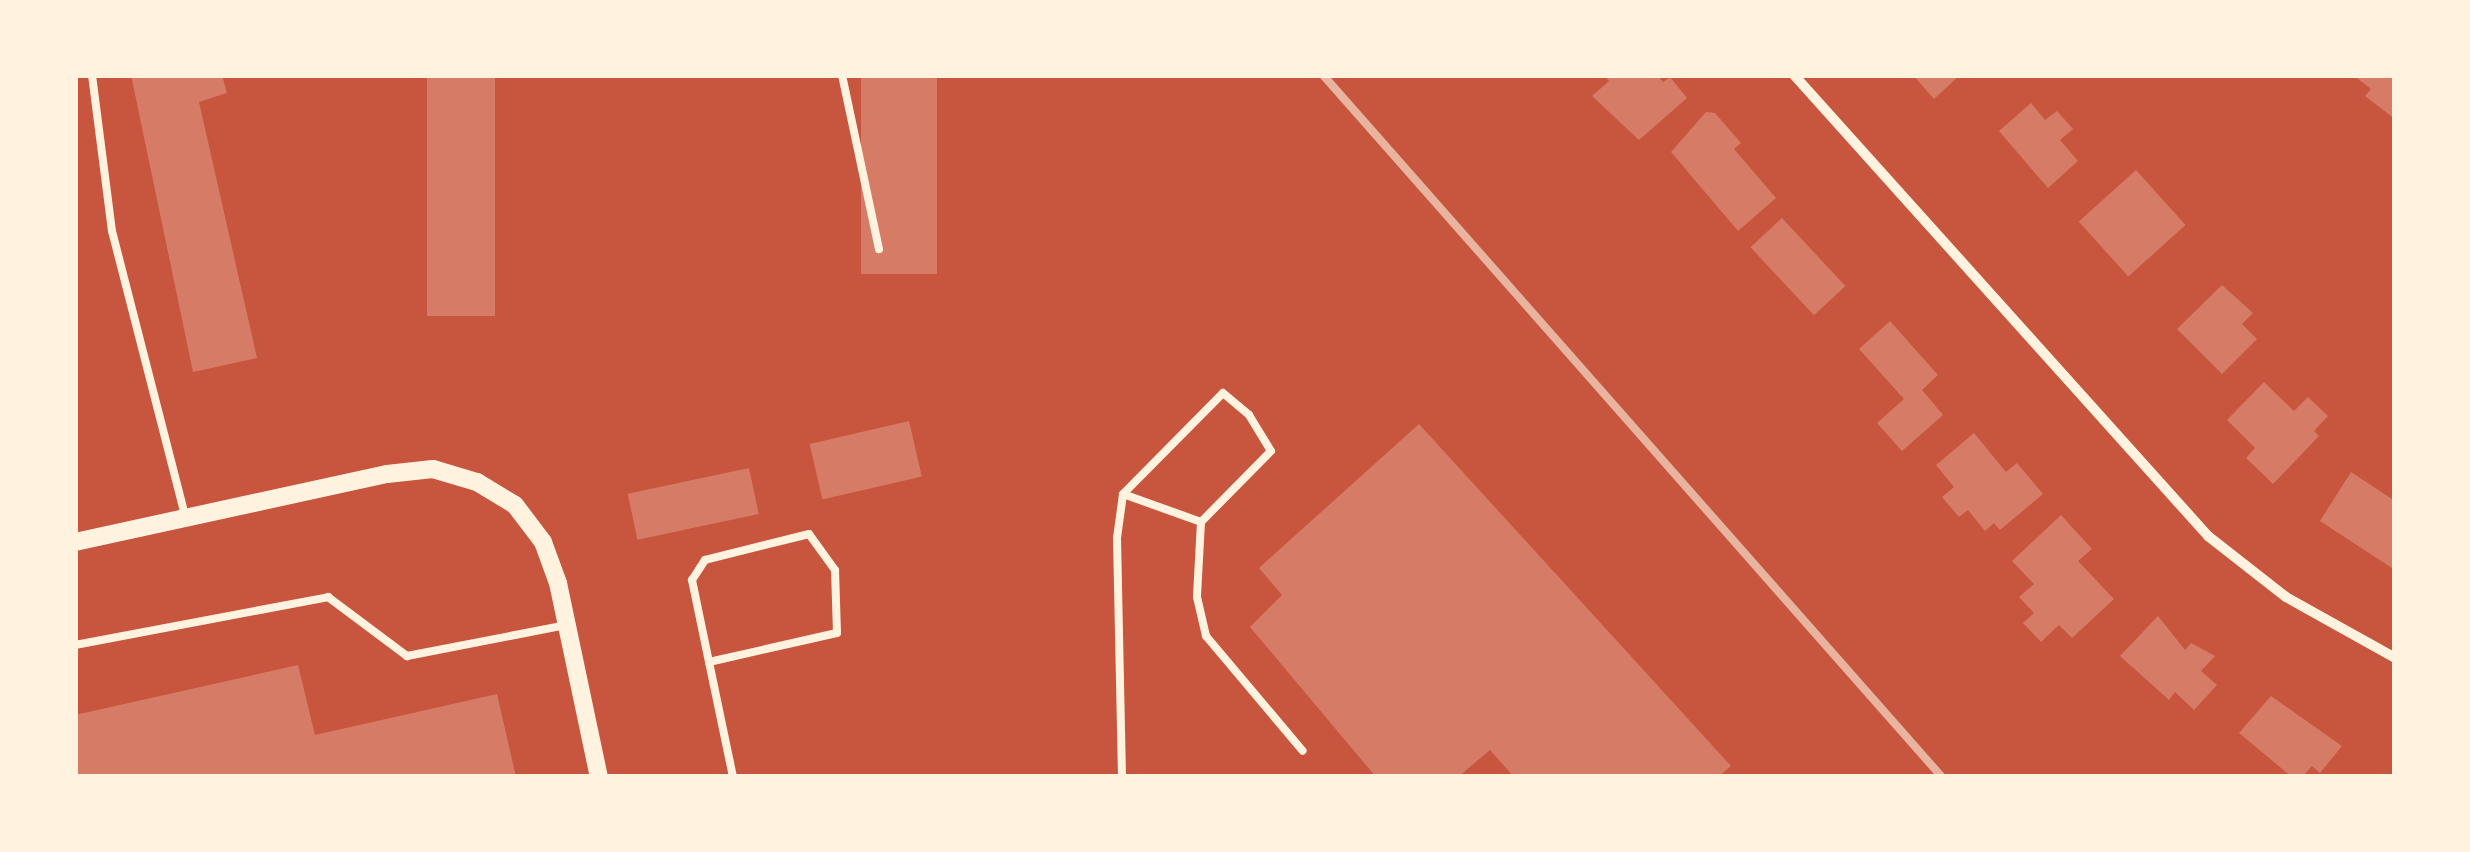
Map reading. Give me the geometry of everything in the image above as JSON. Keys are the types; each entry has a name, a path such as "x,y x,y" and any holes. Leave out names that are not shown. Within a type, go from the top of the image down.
{"street":[{"path":"1794,75 2208,536 2286,597 2395,658"},
{"path":"75,542 434,469 500,496 543,542 566,625 599,777"}],"lane":[{"path":"92,75 112,232 186,518"},
{"path":"842,75 879,249"},
{"path":"1122,777 1117,538 1122,494 1223,392 1249,416 1271,451 1201,522 1197,597 1206,636 1303,751"},
{"path":"1122,494 1201,522"},
{"path":"709,662 837,634 835,570 822,546 809,534 705,560 692,580 732,777"},
{"path":"75,645 328,597 407,656 566,625"}],"building":[{"path":"131,75 222,75 227,93 199,102 257,358 193,372"},
{"path":"427,75 495,75 495,316 427,316"},
{"path":"861,75 937,75 937,274 861,274"},
{"path":"1604,75 1657,75 1663,82 1670,77 1687,98 1639,140 1592,96 1609,81"},
{"path":"1913,75 1960,75 1934,99"},
{"path":"2353,75 2395,75 2395,119 2365,96 2371,89"},
{"path":"2031,103 2045,120 2057,111 2073,129 2060,140 2078,161 2048,188 1999,131"},
{"path":"1706,112 1715,113 1741,143 1734,149 1776,198 1738,231 1671,152"},
{"path":"2136,170 2186,225 2128,277 2079,222"},
{"path":"1782,218 1845,286 1814,315 1751,247"},
{"path":"2222,285 2253,313 2242,324 2257,339 2222,374 2177,329"},
{"path":"1890,321 1938,375 1922,390 1943,415 1902,451 1877,423 1904,399 1859,349"},
{"path":"2264,382 2294,411 2308,397 2328,416 2314,431 2319,436 2273,484 2246,458 2255,448 2227,420"},
{"path":"909,421 922,477 822,499 810,444"},
{"path":"1419,424 1731,766 1718,777 1514,777 1490,750 1458,777 1376,777 1250,627 1282,595 1259,568"},
{"path":"1974,433 2006,472 2017,463 2043,494 2000,530 1994,523 1985,531 1968,510 1959,517 1942,497 1954,487 1936,465"},
{"path":"749,468 759,514 637,540 628,494"},
{"path":"2351,472 2395,501 2395,570 2320,521"},
{"path":"2061,515 2092,549 2078,561 2114,599 2072,638 2059,625 2041,642 2023,623 2034,613 2019,597 2034,584 2012,561"},
{"path":"2158,616 2185,650 2191,643 2215,656 2201,671 2217,685 2194,710 2175,692 2169,700 2120,656"},
{"path":"298,665 315,735 497,694 516,777 75,777 75,715"},
{"path":"2271,696 2342,746 2320,773 2312,766 2302,777 2292,777 2239,733"}],"railway":[{"path":"1323,75 1942,777"}]}
